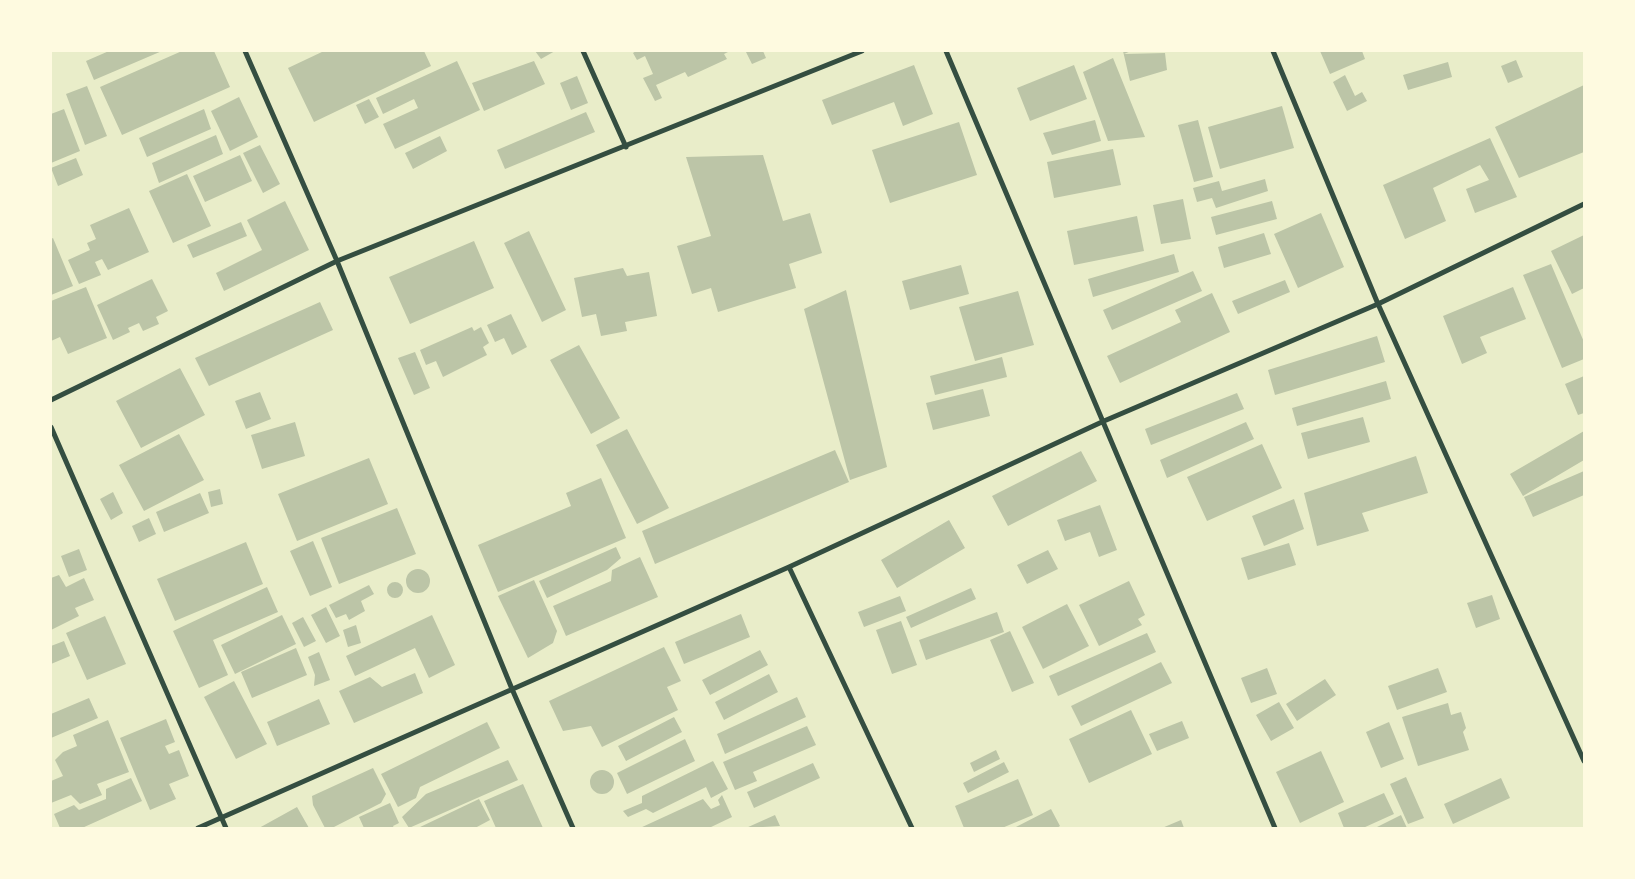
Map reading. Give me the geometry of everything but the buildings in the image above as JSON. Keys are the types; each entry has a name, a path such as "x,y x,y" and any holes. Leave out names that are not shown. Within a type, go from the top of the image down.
{"street":[{"path":"245,51 337,261 512,689 573,828"},
{"path":"583,51 626,147"},
{"path":"51,400 337,261 862,51"},
{"path":"946,51 1276,828"},
{"path":"1273,51 1378,304 1584,761"},
{"path":"198,828 790,567 1104,421 1378,304 1584,204"},
{"path":"51,427 226,828"},
{"path":"790,567 912,828"}]}
